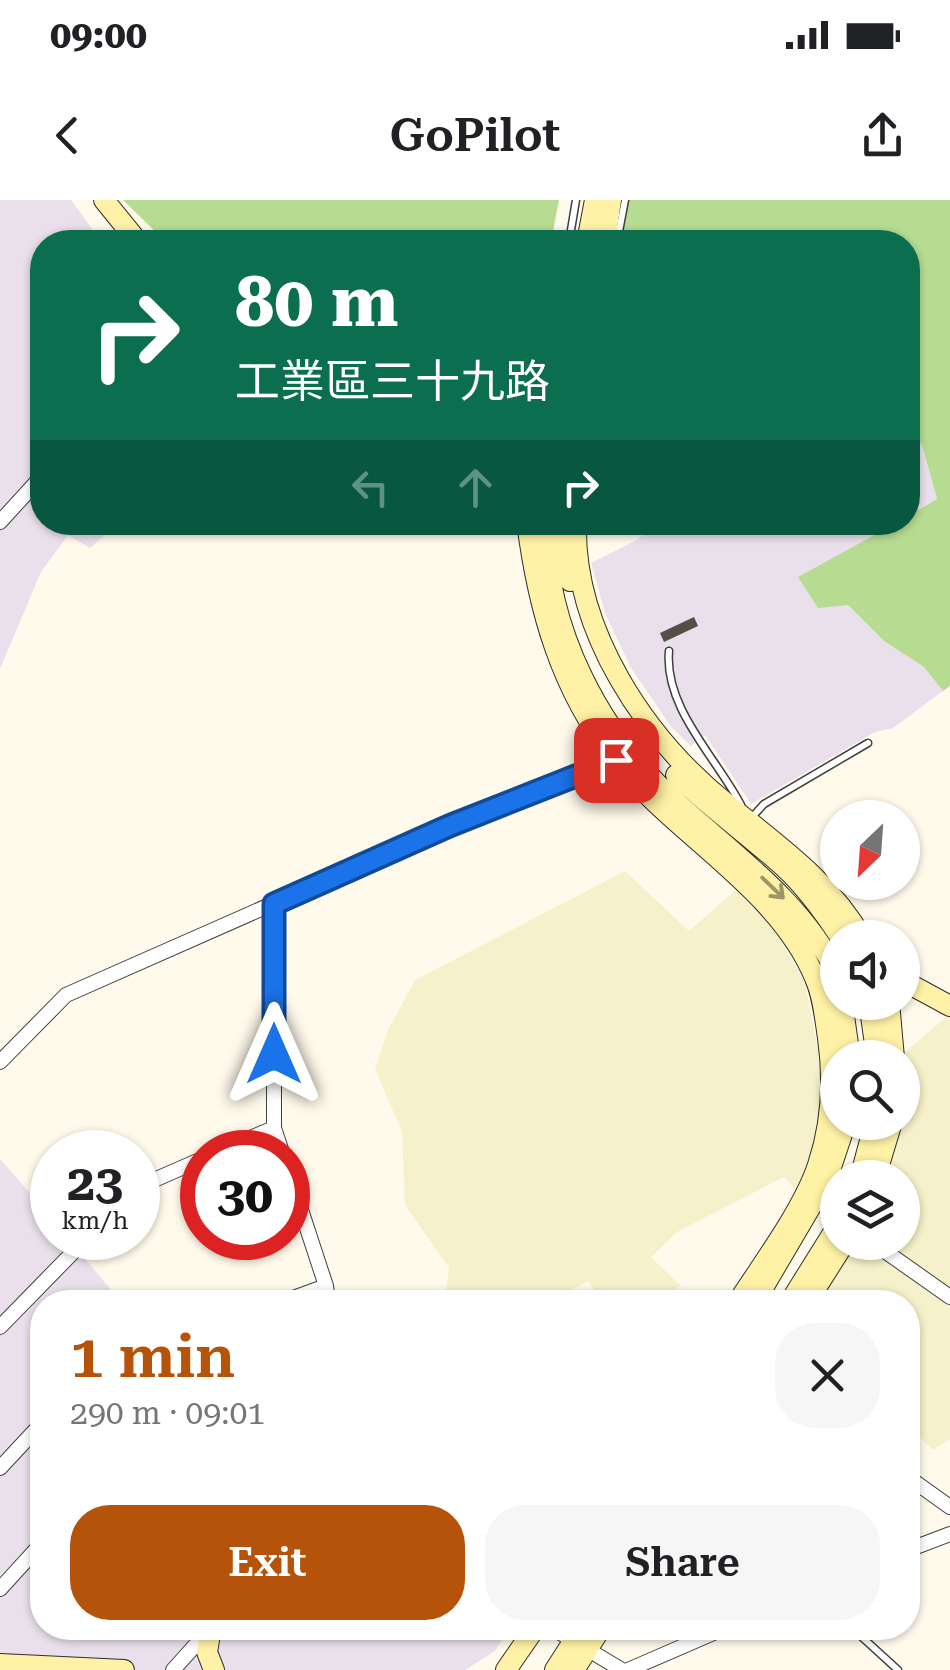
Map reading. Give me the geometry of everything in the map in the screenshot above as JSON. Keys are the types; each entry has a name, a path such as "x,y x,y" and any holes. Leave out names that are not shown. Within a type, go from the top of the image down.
{"main road":[{"path":"104,200 128,230"},
{"path":"589,230 595,200"},
{"path":"606,230 612,200"},
{"path":"529,535 535,585 552,643 573,688 616,760 650,798 782,924 815,978 833,1074 824,1146 816,1170 745,1290"},
{"path":"546,535 553,592 564,636 608,726 674,801 774,887 820,947"},
{"path":"562,535 562,550 576,603 595,654 625,712 660,759 718,816 784,866 828,920"},
{"path":"577,535 580,571 593,620 635,706 670,750 724,801 784,847 820,883 848,920"},
{"path":"815,978 820,977"},
{"path":"920,1001 950,1006"},
{"path":"761,1290 827,1179 840,1140"},
{"path":"797,1290 820,1254"},
{"path":"815,1290 834,1260"},
{"path":"209,1640 207,1652 214,1670"},
{"path":"506,1670 527,1640"},
{"path":"523,1670 542,1640"},
{"path":"555,1670 580,1640"},
{"path":"574,1670 580,1640"},
{"path":"0,1664 124,1670"}],"street":[{"path":"0,522 30,489"},
{"path":"0,1062 66,995 449,826 616,760"},
{"path":"269,1130 274,1128 274,904"},
{"path":"310,1237 326,1290"},
{"path":"36,1290 65,1260"},
{"path":"898,1260 950,1297"},
{"path":"315,1290 326,1286"},
{"path":"0,1327 30,1296"},
{"path":"0,1468 30,1436"},
{"path":"920,1485 950,1506"},
{"path":"920,1545 950,1534"},
{"path":"0,1588 30,1556"},
{"path":"173,1670 200,1640"},
{"path":"580,1640 625,1670 696,1640"}],"lane":[{"path":"570,230 576,200"},
{"path":"620,230 625,200"},
{"path":"670,651 668,670 692,729 724,773 749,820 764,804 868,744"},
{"path":"865,1640 898,1670"}],"shaded area":[{"path":"0,200 71,200 93,230 30,230 30,535 68,535 41,572 0,669"},
{"path":"920,443 922,445 937,499 920,509"},
{"path":"68,535 105,535 90,548"},
{"path":"643,535 874,535 799,577 848,605 884,641 924,667 943,691 893,728 875,732 751,804 705,735 691,746 672,728 631,668 605,613 591,563"},
{"path":"625,871 689,931 739,887 781,940 805,983 820,1060 817,1138 796,1191 784,1177 677,1232 651,1257 681,1286 673,1290 594,1290 588,1281 571,1290 446,1290 449,1268 405,1205 402,1132 375,1069 388,1030 415,980"},
{"path":"950,1014 950,1439 933,1450 920,1438 920,1290 826,1290 844,1260 920,1260 920,1160 888,1160 894,1140 920,1140 919,1040"},
{"path":"0,1159 30,1193 30,1260 86,1260 111,1290 30,1290 30,1640 502,1640 495,1651 465,1670 0,1670"}],"green space":[{"path":"123,200 559,200 553,230 154,230"},
{"path":"623,200 950,200 950,686 943,691 924,667 884,641 848,605 818,608 798,577 874,535 920,535 920,509 937,499 920,443 920,230 617,230"}],"building":[{"path":"694,617 698,626 664,642 660,633"}],"route":[{"path":"274,1054 274,904 449,826 616,760"}]}
